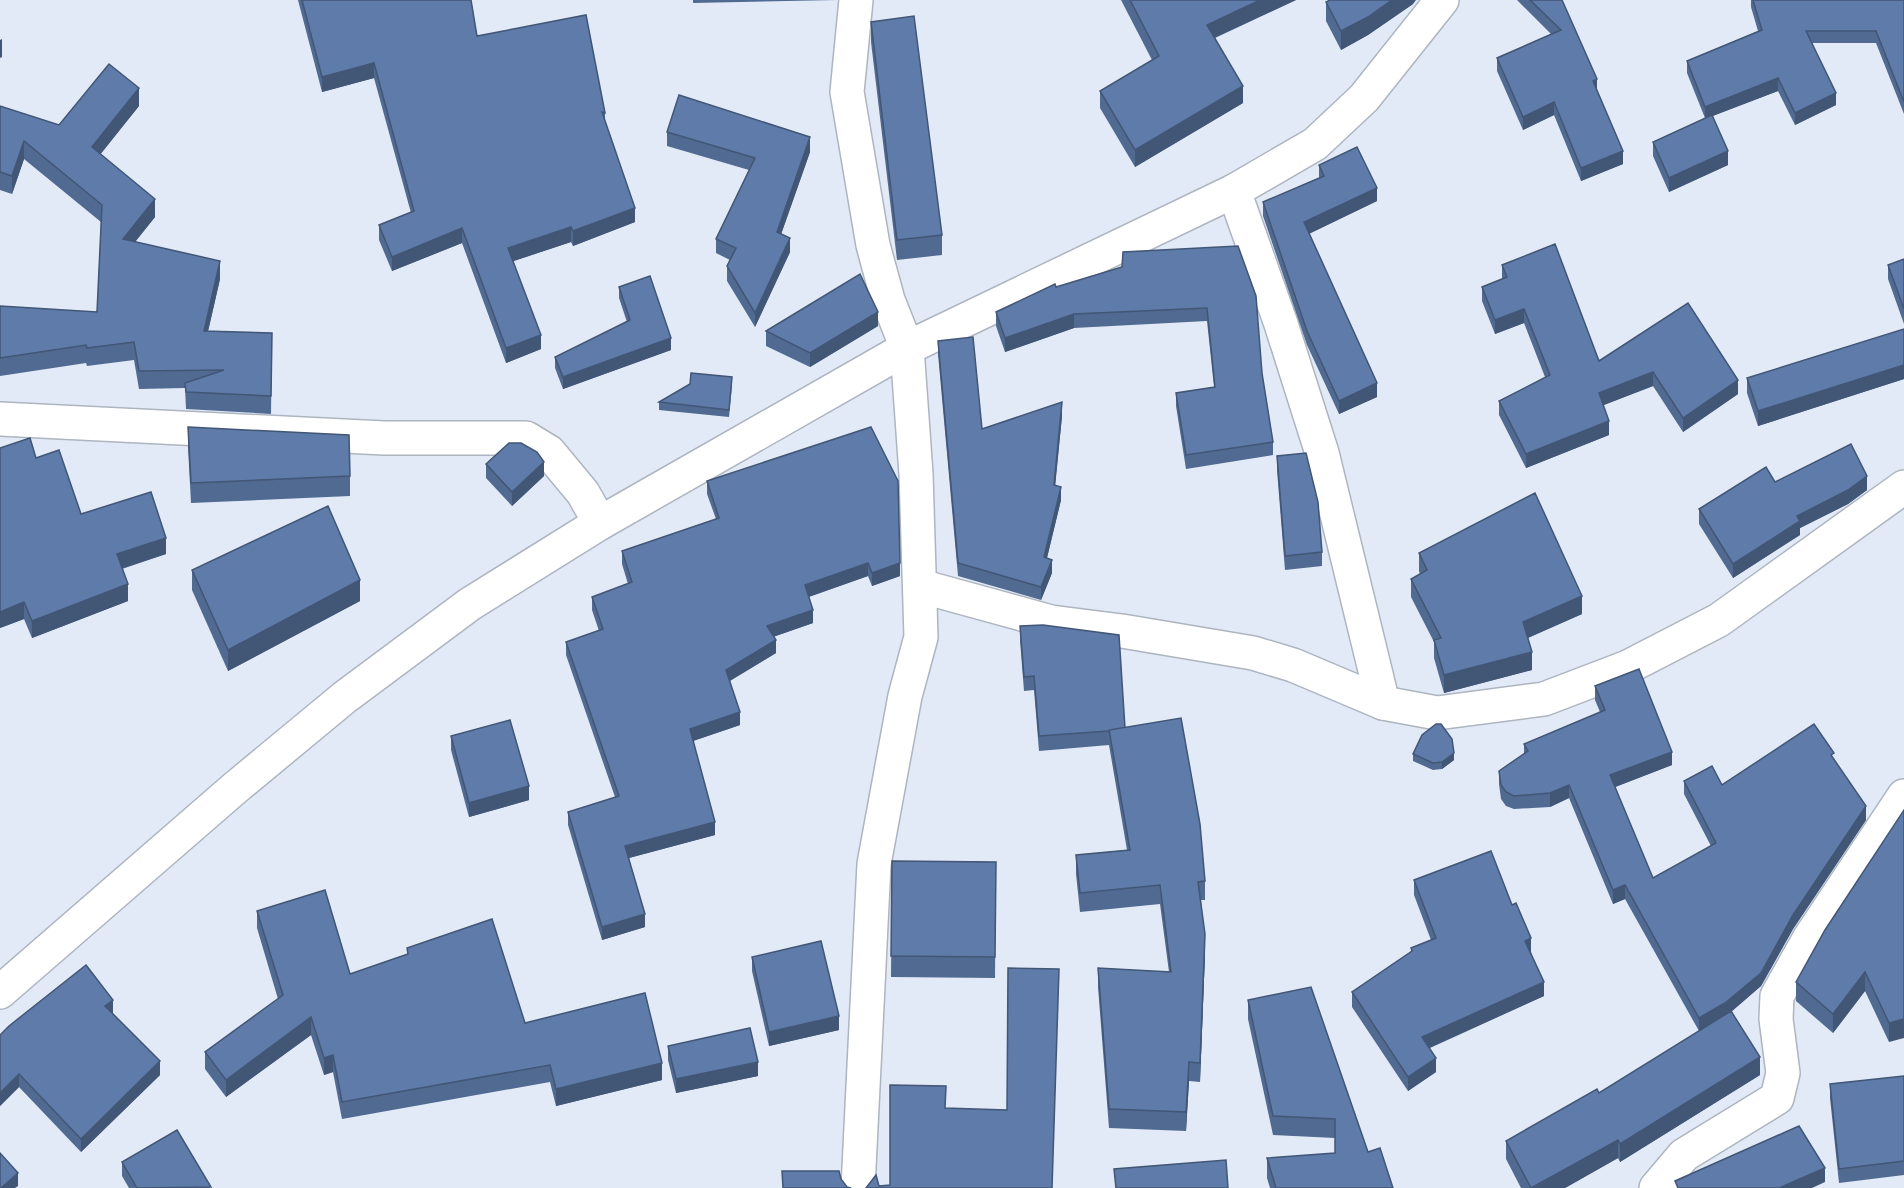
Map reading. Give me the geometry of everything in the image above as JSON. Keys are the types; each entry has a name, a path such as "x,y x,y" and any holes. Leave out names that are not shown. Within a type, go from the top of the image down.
{"street":[{"path":"856,0 847,92 873,245 888,300 907,348 916,474 921,637 905,696 874,864 858,1188"},
{"path":"0,992 226,796 345,697 470,604 600,523 907,348 1234,191 1315,144 1364,98 1442,0"},
{"path":"1234,191 1322,453 1383,703"},
{"path":"0,419 384,438 526,438 549,452 583,493 600,523"},
{"path":"920,586 1050,622 1122,631 1253,653 1293,665 1383,703 1437,713 1544,699 1628,667 1719,620 1904,488"},
{"path":"1656,1188 1683,1155 1777,1098 1784,1073 1776,1019 1777,996 1809,939 1904,796"}],"building":[{"path":"302,0 471,0 477,36 586,15 605,113 602,112 635,208 573,231 571,227 508,248 541,335 506,348 462,228 392,257 379,225 414,211 374,63 322,77"},
{"path":"1130,0 1260,0 1207,25 1243,86 1135,150 1100,91 1159,56"},
{"path":"1330,0 1392,0 1368,17 1341,31 1326,2"},
{"path":"1530,0 1562,0 1597,79 1593,81 1623,151 1581,168 1554,102 1523,117 1497,58 1561,30"},
{"path":"1753,0 1904,0 1904,102 1876,31 1806,31 1836,93 1795,113 1778,78 1705,107 1687,61 1762,30"},
{"path":"914,16 942,235 897,240 871,22"},
{"path":"109,64 139,88 92,147 155,199 123,239 220,261 204,331 272,333 271,396 186,392 185,383 224,370 139,371 134,342 87,348 86,345 0,358 0,306 97,312 102,205 24,141 12,176 0,172 0,106 59,125"},
{"path":"679,95 810,137 777,232 790,238 755,313 727,266 736,248 716,239 755,158 667,132"},
{"path":"1712,115 1728,151 1669,178 1653,142"},
{"path":"1357,147 1377,188 1304,222 1377,383 1339,401 1307,331 1263,202 1324,176 1319,165"},
{"path":"1555,244 1599,361 1688,303 1738,380 1683,418 1653,372 1599,393 1609,421 1526,454 1499,401 1550,375 1524,309 1495,320 1482,287 1507,277 1502,265"},
{"path":"1238,246 1256,296 1262,373 1273,442 1186,455 1176,393 1215,387 1207,308 1074,314 1005,338 996,312 1055,284 1056,287 1122,267 1123,252"},
{"path":"1904,259 1904,309 1888,265"},
{"path":"860,274 878,312 810,353 766,331"},
{"path":"650,276 671,338 563,377 555,357 630,320 619,287"},
{"path":"1904,329 1904,365 1758,411 1747,378"},
{"path":"973,337 982,429 1062,402 1054,485 1061,487 1044,557 1052,560 1041,587 958,563 938,341"},
{"path":"691,373 732,377 729,410 659,402 690,384"},
{"path":"188,427 349,435 350,476 191,483"},
{"path":"871,427 898,481 900,563 872,573 868,563 805,585 813,610 767,626 776,640 726,670 740,712 690,729 715,822 625,846 645,914 602,927 568,812 619,796 566,642 603,629 592,597 632,582 622,551 719,518 707,481"},
{"path":"30,438 36,458 59,450 81,514 151,492 166,538 117,554 128,584 32,621 24,602 0,612 0,448"},
{"path":"509,443 521,443 537,452 544,462 512,492 486,464"},
{"path":"1851,444 1867,476 1848,490 1797,516 1800,521 1733,564 1699,509 1766,467 1775,482"},
{"path":"1306,453 1318,502 1322,552 1285,556 1277,456"},
{"path":"1535,493 1582,596 1523,622 1532,652 1444,675 1434,640 1441,638 1411,579 1427,570 1419,553"},
{"path":"328,506 360,580 228,650 192,570"},
{"path":"1043,625 1119,635 1125,728 1039,736 1034,676 1024,677 1020,626"},
{"path":"1639,669 1672,752 1610,775 1653,878 1716,843 1684,781 1712,766 1722,785 1814,724 1834,753 1831,755 1866,806 1793,915 1761,973 1725,1003 1699,1018 1625,885 1613,890 1569,785 1550,793 1514,796 1506,792 1501,785 1499,771 1528,751 1524,744 1605,710 1595,686"},
{"path":"1181,718 1200,824 1205,881 1198,882 1205,934 1200,1063 1189,1062 1186,1112 1109,1109 1098,968 1171,972 1160,885 1080,893 1076,855 1130,850 1109,730"},
{"path":"510,720 529,786 469,803 451,736"},
{"path":"1436,724 1441,724 1452,739 1454,753 1442,762 1433,763 1413,754 1422,735"},
{"path":"1904,810 1904,1019 1889,1023 1865,972 1833,1014 1796,982 1825,930"},
{"path":"1491,851 1512,905 1516,903 1531,938 1525,941 1544,982 1422,1037 1436,1058 1408,1077 1352,992 1412,951 1411,948 1436,938 1414,880"},
{"path":"892,861 996,862 995,957 891,956"},
{"path":"325,890 350,974 408,954 407,948 492,919 525,1023 645,993 662,1063 556,1089 550,1065 342,1102 333,1055 324,1058 311,1017 226,1080 205,1052 283,995 257,911"},
{"path":"821,941 839,1016 769,1032 752,957"},
{"path":"86,965 113,1000 105,1006 160,1061 81,1139 19,1074 0,1093 0,1035"},
{"path":"1008,968 1059,969 1052,1188 866,1188 876,1175 879,1186 890,1185 890,1085 946,1086 945,1108 1007,1110"},
{"path":"1311,987 1368,1152 1380,1148 1393,1188 1276,1188 1267,1158 1335,1153 1335,1119 1273,1116 1248,1000"},
{"path":"1731,1011 1760,1057 1620,1144 1618,1140 1531,1188 1506,1141 1597,1089 1599,1093"},
{"path":"750,1028 758,1062 676,1079 668,1046"},
{"path":"1904,1076 1904,1161 1839,1169 1830,1084"},
{"path":"1799,1126 1825,1168 1779,1188 1678,1188 1675,1181"},
{"path":"177,1130 211,1187 137,1188 122,1162"},
{"path":"0,1153 18,1173 1,1188 0,1188"},
{"path":"1226,1160 1228,1188 1116,1188 1114,1169"},
{"path":"782,1171 839,1171 841,1179 847,1187 851,1188 783,1188"}]}
